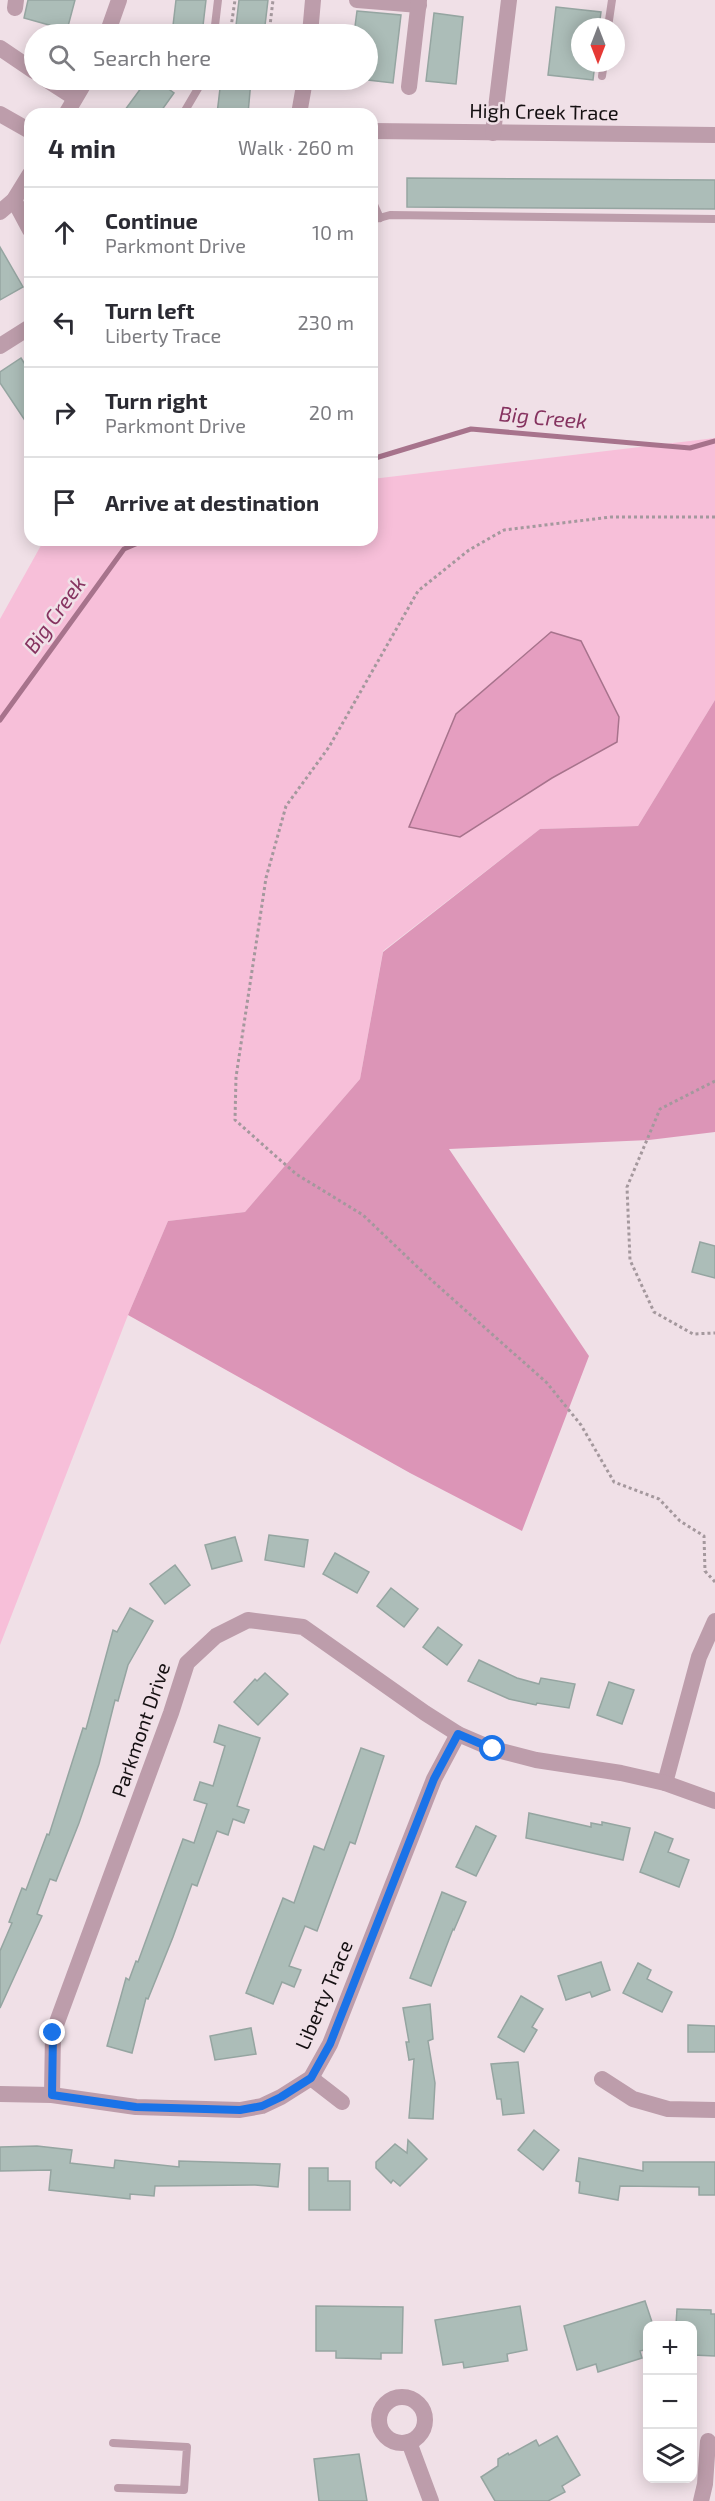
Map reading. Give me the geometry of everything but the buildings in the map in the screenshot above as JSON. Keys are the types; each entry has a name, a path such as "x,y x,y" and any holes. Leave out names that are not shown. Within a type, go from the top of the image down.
{"street":[{"path":"111,24 119,0"},
{"path":"311,24 314,0"},
{"path":"357,0 419,2 409,87"},
{"path":"493,133 509,0"},
{"path":"0,48 24,64"},
{"path":"63,90 75,98"},
{"path":"69,108 80,90"},
{"path":"300,108 303,90"},
{"path":"0,114 24,128"},
{"name":"High Creek Trace","path":"378,131 715,135"},
{"path":"0,212 14,200 24,184"},
{"path":"14,200 24,219"},
{"path":"0,346 24,331"},
{"name":"Parkmont Drive","path":"52,2095 53,2033 171,1713 187,1663 216,1635 248,1620 303,1627 424,1713 458,1734 493,1749 536,1760 621,1773 665,1783 715,1801"},
{"path":"665,1783 699,1657 715,1621"},
{"name":"Liberty Trace","path":"0,2094 52,2095 136,2107 240,2110 262,2106 311,2078 330,2044 434,1779 458,1734"},
{"path":"311,2078 342,2102"},
{"path":"602,2079 633,2099 668,2109 715,2110"},
{"path":"701,2501 705,2484 708,2441"},
{"path":"409,2442 431,2501"}],"lane":[{"path":"215,24 218,0"},
{"path":"609,18 612,0"},
{"path":"602,76 603,72"},
{"path":"187,108 197,90"},
{"path":"378,219 401,215 715,219"},
{"path":"113,2443 187,2447 184,2490 118,2488"}],"path":[{"path":"231,24 235,0"},
{"path":"270,24 273,0"},
{"path":"715,517 611,517 504,530 469,550 418,591 329,747 286,807 266,878 236,1077 235,1120 296,1174 363,1215 428,1277 547,1383 581,1425 614,1482 659,1498 680,1521 704,1536 705,1571 715,1582"},
{"path":"715,1081 660,1108 627,1187 630,1260 654,1312 693,1334 715,1333"}],"shaded area":[{"path":"715,438 715,700 638,826 540,829 383,951 360,1079 245,1212 168,1221 128,1315 0,1645 0,619 41,546 378,546 378,478","holes":["619,717 617,742 552,778"]},
{"path":"551,632 581,641 619,717 617,742 552,778 460,837 409,827 456,714"},
{"path":"715,700 715,1132 649,1140 449,1149 589,1356 522,1531 410,1473 128,1315 168,1221 245,1212 360,1079 383,952 540,829 638,826"}],"waterway":[{"name":"Big Creek","path":"378,457 471,429 690,448 715,441"},
{"name":"Big Creek","path":"0,720 124,549 131,546"}],"route":[{"path":"53,2033 52,2095 136,2107 240,2110 262,2106 311,2078 330,2044 434,1779 458,1734 493,1749"}]}
